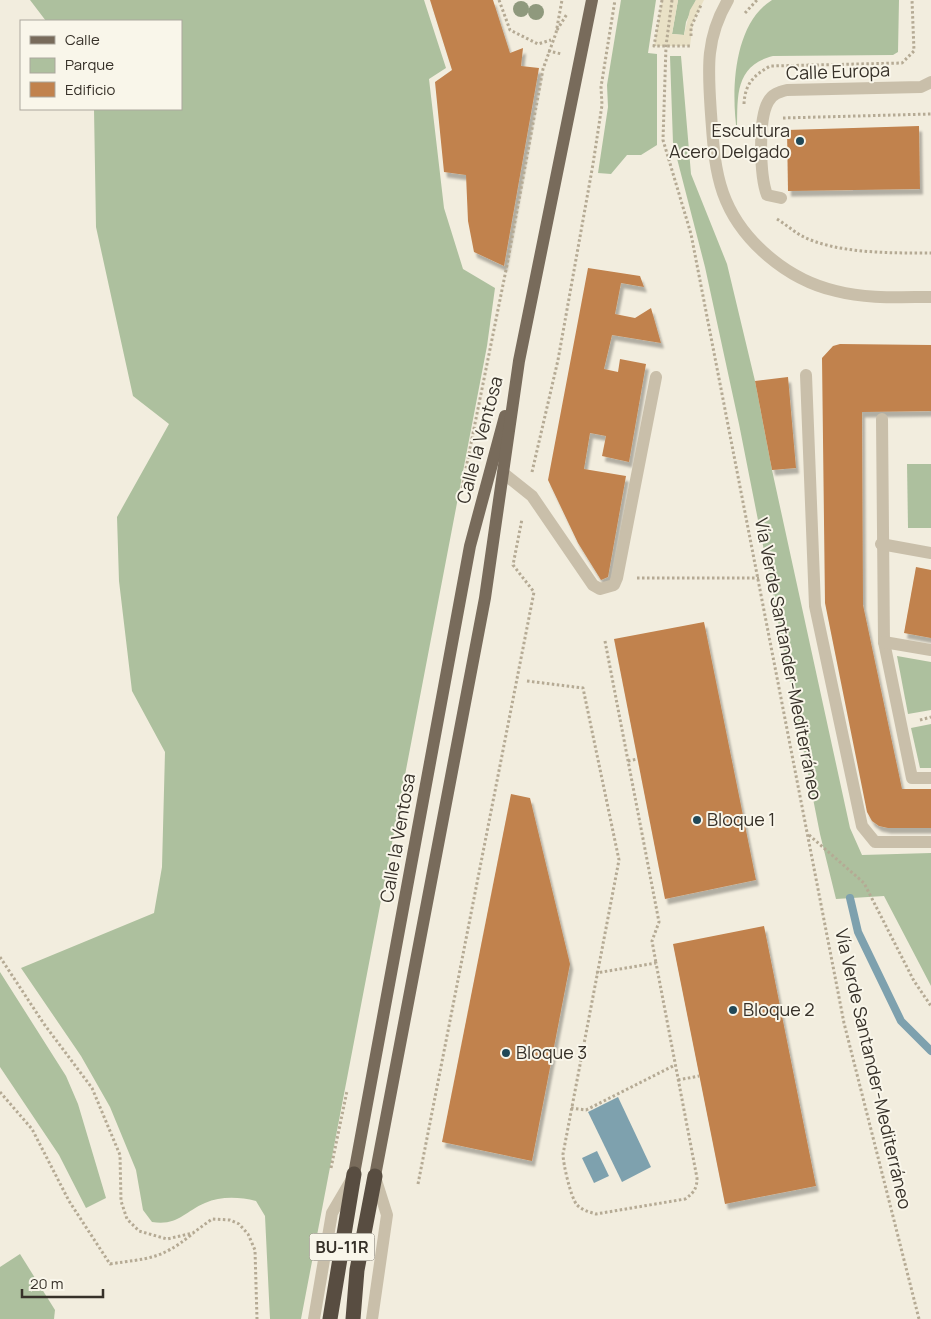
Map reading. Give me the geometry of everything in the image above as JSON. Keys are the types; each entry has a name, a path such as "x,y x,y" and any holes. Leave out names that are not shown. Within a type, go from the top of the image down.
{"highway":[{"name":"BU-11R","path":"330,1319 354,1174"},
{"name":"BU-11R","path":"353,1319 357,1270 375,1176"}],"main road":[{"name":"Calle la Ventosa","path":"375,1176 485,598 520,361 592,0"},
{"name":"Calle la Ventosa","path":"354,1174 470,546 520,361"}],"street":[{"path":"728,0 717,19 708,63 717,170 723,194 739,224 772,260 803,281 836,292 869,297 931,297"},
{"name":"Calle Europa","path":"780,198 767,195 762,182 763,114 768,100 776,93 787,90 921,87 931,82"},
{"path":"806,375 815,606 862,826 875,842 931,842"},
{"path":"617,578 656,377"},
{"path":"882,419 884,642 912,778 931,778"},
{"name":"Calle la Ventosa","path":"504,473 532,496 593,585 600,589 608,589 614,585 617,578"},
{"path":"882,544 931,553"},
{"path":"884,642 931,650"},
{"name":"Calle la Ventosa","path":"314,1319 332,1213 354,1174"},
{"name":"Calle la Ventosa","path":"372,1319 387,1215 375,1176"}],"path":[{"path":"499,0 510,30 538,44 552,40"},
{"path":"556,33 562,0"},
{"path":"532,473 558,360 593,164 602,105 601,87 615,0"},
{"path":"662,0 654,46 690,46"},
{"name":"Vía Verde Santander-Mediterráneo","path":"672,0 666,46 663,140 691,234 844,1023 919,1319"},
{"path":"742,18 757,0"},
{"path":"508,265 542,69 552,40 572,8"},
{"path":"548,51 564,54"},
{"path":"778,121 785,117 931,114"},
{"path":"769,213 801,235 828,245 894,253 931,253"},
{"path":"418,1184 534,592 513,565 524,513"},
{"path":"617,578 759,578"},
{"path":"527,681 583,688 619,860 571,1108 563,1163 576,1204 596,1214 685,1199 692,1195 697,1187 697,1178 652,941 659,922 605,641"},
{"path":"628,761 638,759"},
{"path":"808,835 864,882 914,981 931,1006"},
{"path":"0,956 44,1024 92,1088 120,1156 121,1201 127,1219 139,1231 167,1239 193,1232"},
{"path":"596,974 656,963"},
{"path":"571,1108 586,1110 675,1065"},
{"path":"678,1080 699,1076"},
{"path":"0,1092 32,1129 69,1200 110,1264 157,1257 172,1250 193,1232 212,1220 230,1220 239,1224 248,1234 255,1250 257,1319"}],"green space":[{"path":"30,0 424,0 446,68 429,79 444,208 463,269 495,288 487,346 301,1319 270,1319 265,1216 256,1201 237,1198 217,1199 205,1203 175,1220 161,1223 152,1222 143,1210 136,1170 110,1107 81,1056 21,968 154,913 162,867 165,752 132,691 119,581 117,517 169,424 133,396 96,227 94,110 182,110 182,20 45,20"},
{"path":"621,0 656,0 648,53 657,54 657,145 641,155 627,155 611,174 598,173 608,107 607,85"},
{"path":"678,0 696,0 686,22 684,35 672,34"},
{"path":"772,0 899,0 898,52 893,55 773,56 760,61 751,67 740,85 737,108 737,132 734,98 735,79 742,42 749,25 759,11"},
{"path":"670,56 681,56 691,174 727,264 755,381 772,470 850,828 862,855 931,853 931,986 884,896 836,899 820,834 739,424 705,267 673,143"},
{"path":"907,464 931,464 931,528 908,528"},
{"path":"897,656 931,662 931,710 908,714"},
{"path":"931,724 931,768 920,768 911,728"},
{"path":"0,972 66,1076 78,1104 106,1198 86,1208 59,1155 0,1067"},
{"path":"20,1254 55,1310 54,1319 0,1319 0,1267"}],"shaded area":[{"path":"662,0 678,0 672,34 684,35 690,10 696,0 704,0 693,22 690,46 654,46"}],"water":[{"path":"618,1097 651,1167 622,1182 588,1112"},
{"path":"597,1151 609,1176 594,1183 582,1158"}],"building":[{"path":"430,0 493,0 510,53 523,48 521,66 539,68 504,266 474,252 468,221 466,175 444,172 435,82 452,70"},
{"path":"919,126 920,189 788,191 787,130"},
{"path":"588,268 640,276 644,287 621,283 615,314 635,318 651,308 661,343 612,335 604,369 618,372 620,359 646,364 629,462 602,456 606,436 590,433 584,469 626,476 608,577 601,580 578,543 548,480"},
{"path":"840,344 931,345 931,411 862,412 863,605 902,789 931,789 931,828 888,828 879,826 872,821 867,812 825,603 822,358 833,346"},
{"path":"788,377 796,468 772,470 755,381"},
{"path":"916,567 931,570 931,638 904,633"},
{"name":"Bloque 1","path":"704,622 756,880 665,899 614,639"},
{"name":"Bloque 3","path":"511,794 530,798 570,964 532,1161 442,1142"},
{"name":"Bloque 2","path":"764,926 816,1186 725,1204 673,944"}],"waterway":[{"path":"850,898 858,932 901,1021 931,1051"}],"place":[{"name":"Escultura Acero Delgado","path":"800,141"},
{"name":"Bloque 1","path":"697,820"},
{"name":"Bloque 2","path":"733,1010"},
{"name":"Bloque 3","path":"506,1053"}]}
